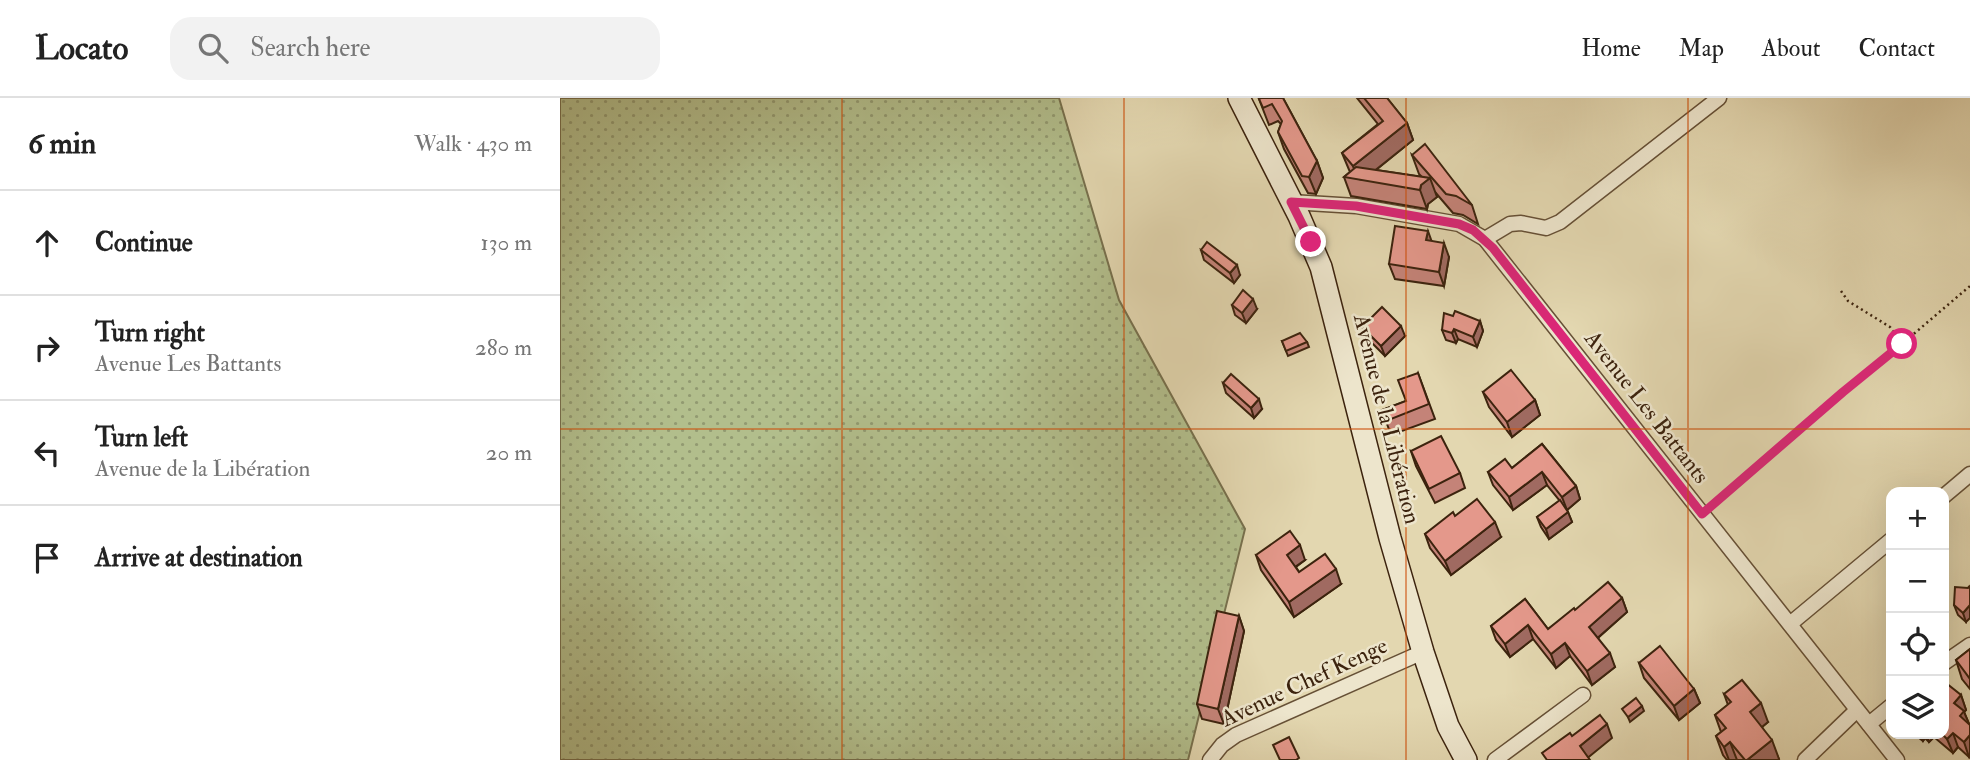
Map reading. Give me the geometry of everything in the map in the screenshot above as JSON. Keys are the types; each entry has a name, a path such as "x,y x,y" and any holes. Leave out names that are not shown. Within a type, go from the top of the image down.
{"street":[{"name":"Avenue de la Libération","path":"1239,98 1321,267 1390,538 1423,652 1448,726 1466,760"},
{"path":"1485,239 1510,224 1521,223 1546,228 1560,222 1719,98"},
{"name":"Avenue Les Battants","path":"1291,202 1356,206 1459,224 1485,239 1896,760"},
{"path":"1949,492 1970,474"},
{"path":"1790,624 1886,544"},
{"path":"1949,660 1970,645"},
{"name":"Avenue Chef Kenge","path":"1210,760 1236,735 1423,652"},
{"path":"1495,760 1583,695"},
{"path":"1805,760 1857,710"},
{"path":"1869,724 1886,710"}],"path":[{"path":"1702,514 1970,286"},
{"path":"1841,291 1848,301 1890,327 1902,344"}],"green space":[{"path":"560,98 1059,98 1119,300 1245,529 1188,760 560,760"}],"building":[{"path":"1283,98 1317,161 1309,177 1302,176 1278,132 1282,121 1272,104 1263,108 1259,99"},
{"path":"1364,98 1387,98 1407,123 1353,166 1342,153 1383,121"},
{"path":"1425,144 1472,205 1446,194 1412,155"},
{"path":"1356,167 1430,178 1421,185 1420,190 1344,177"},
{"path":"1395,226 1428,231 1426,240 1444,243 1439,272 1389,264"},
{"path":"1207,242 1237,265 1230,273 1201,250"},
{"path":"1243,290 1253,299 1242,313 1232,305"},
{"path":"1382,307 1401,326 1381,346 1362,327"},
{"path":"1455,311 1480,321 1473,337 1454,329 1452,333 1442,330 1444,313 1453,316"},
{"path":"1300,333 1307,342 1286,351 1282,341"},
{"path":"1511,370 1535,400 1507,422 1483,392"},
{"path":"1418,373 1429,404 1386,421 1382,410 1406,401 1398,380"},
{"path":"1231,374 1259,399 1251,408 1223,383"},
{"path":"1441,436 1460,473 1429,489 1411,451"},
{"path":"1542,444 1576,486 1562,497 1542,472 1509,497 1488,472 1505,459 1512,468"},
{"path":"1477,499 1495,522 1445,561 1425,534 1453,512 1455,516"},
{"path":"1560,500 1568,512 1546,529 1537,517"},
{"path":"1290,531 1300,545 1287,555 1299,572 1325,554 1336,569 1289,602 1256,555"},
{"path":"1608,582 1622,598 1589,627 1610,653 1587,671 1565,643 1551,654 1528,625 1505,644 1491,626 1525,599 1548,629"},
{"path":"1970,586 1970,605 1963,613 1954,605 1955,587"},
{"path":"1217,611 1239,616 1218,709 1197,704"},
{"path":"1660,646 1694,689 1674,706 1639,663"},
{"path":"1970,649 1970,679 1956,660"},
{"path":"1742,680 1761,703 1750,712 1772,740 1747,760 1730,742 1724,747 1716,736 1726,728 1715,715 1731,702 1724,694"},
{"path":"1949,685 1961,695 1954,703 1964,711 1960,716 1970,725 1970,735 1964,742 1953,733 1949,737"},
{"path":"1636,698 1642,706 1628,717 1622,709"},
{"path":"1600,715 1607,724 1580,746 1590,760 1547,760 1542,753 1570,733 1572,736"},
{"path":"1289,737 1299,758 1280,760 1273,745"}],"route":[{"path":"1311,242 1291,202 1356,206 1459,224 1473,230 1493,248 1702,514 1902,344"}]}
